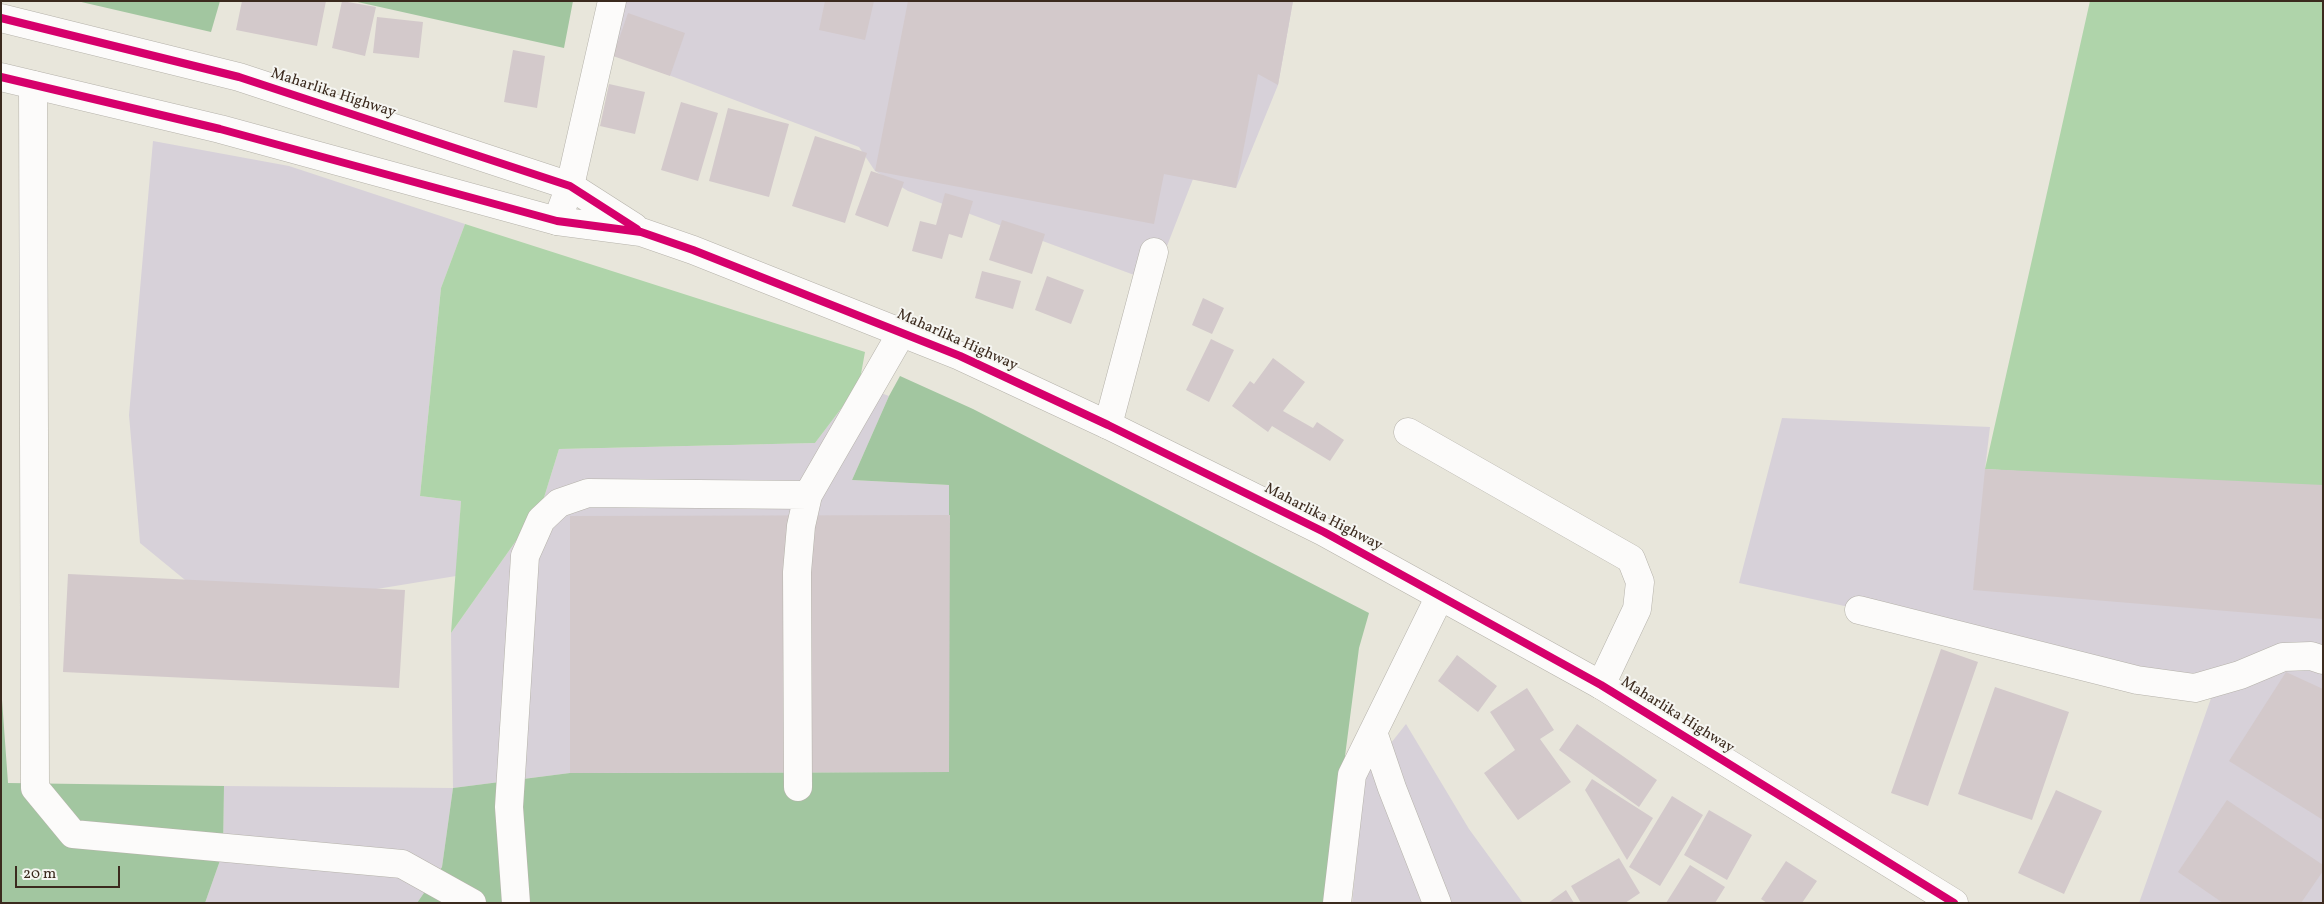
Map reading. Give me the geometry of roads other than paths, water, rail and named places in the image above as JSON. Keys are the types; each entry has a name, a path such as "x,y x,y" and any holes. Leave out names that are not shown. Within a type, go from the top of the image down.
{"main road":[{"path":"557,221 570,186 612,1"},
{"name":"Maharlika Highway","path":"1,18 239,77 570,186 641,232"},
{"name":"Maharlika Highway","path":"1,78 220,129 557,221 641,232 693,250 960,356 1324,532 1601,686 1954,903"},
{"path":"33,85 35,788 73,834 402,864 472,903"},
{"path":"1108,426 1154,252"},
{"path":"798,787 798,572 800,526 808,494 902,332"},
{"path":"1408,432 1631,559 1640,582 1637,609 1601,686"},
{"path":"516,903 509,807 525,556 542,520 560,503 588,493 808,494"},
{"path":"1337,903 1352,775 1440,596"},
{"path":"1859,610 2137,680 2195,688 2240,675 2283,657 2311,656 2323,660"},
{"path":"1373,732 1392,788 1437,903"}]}
